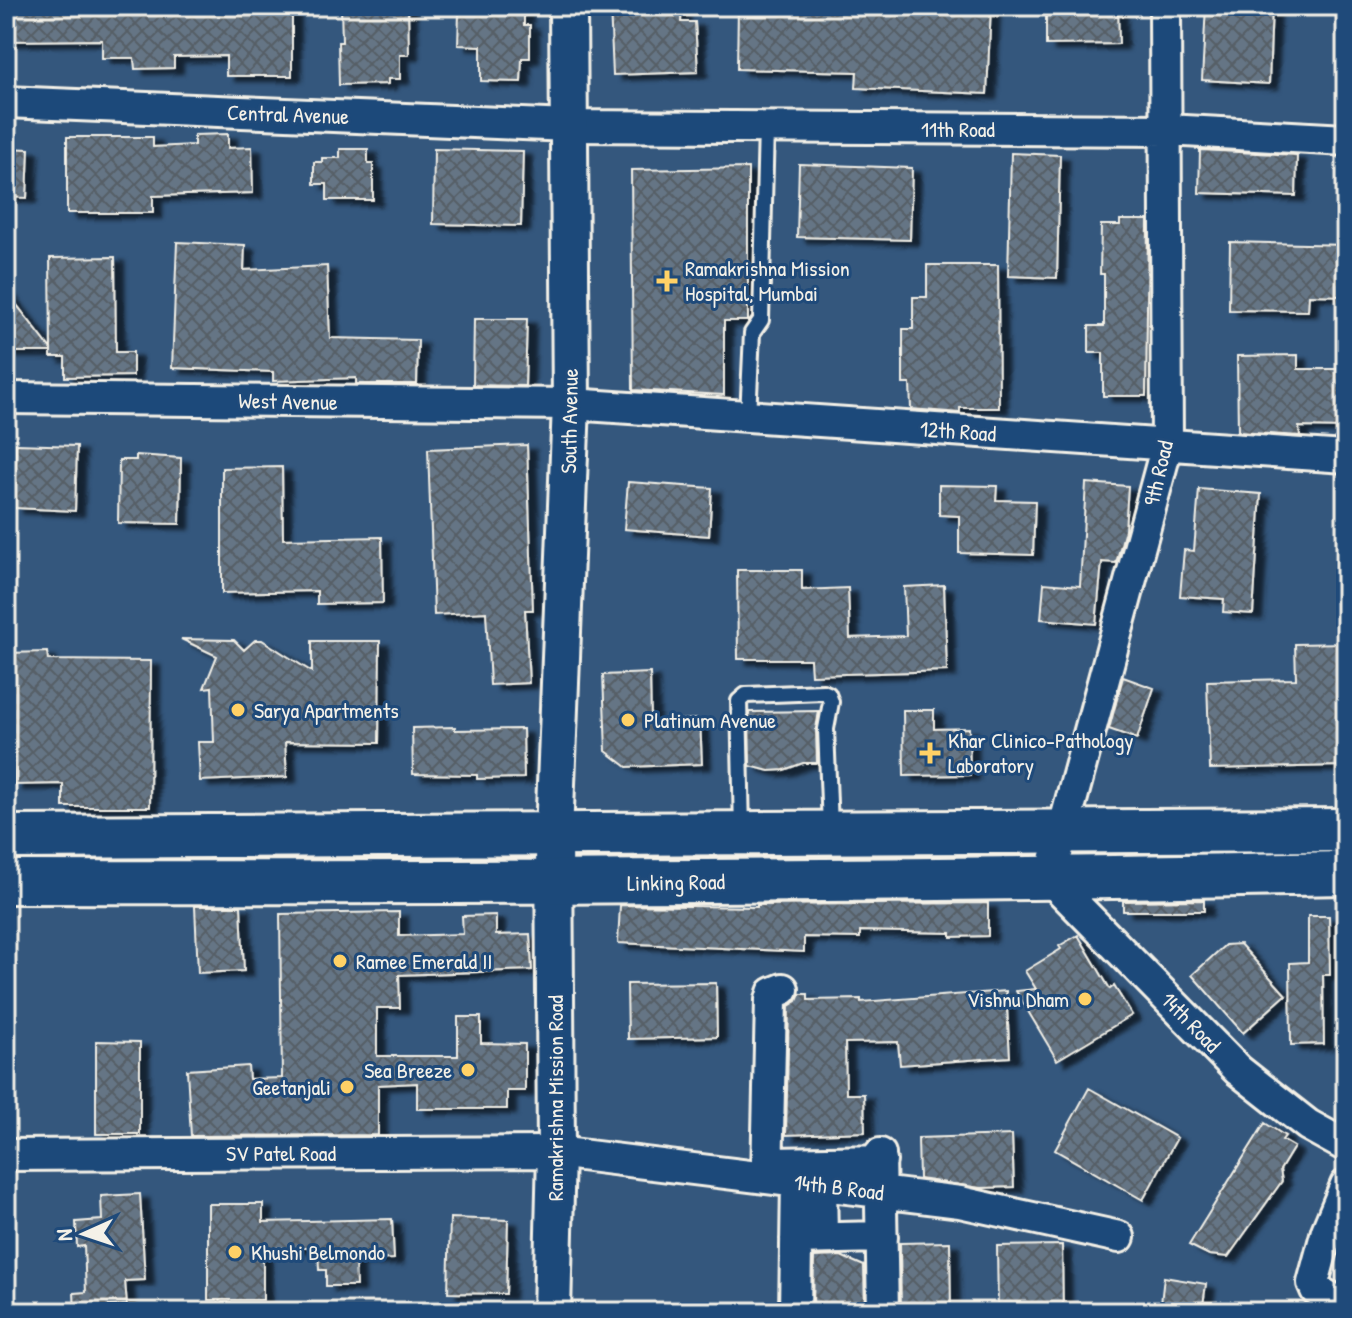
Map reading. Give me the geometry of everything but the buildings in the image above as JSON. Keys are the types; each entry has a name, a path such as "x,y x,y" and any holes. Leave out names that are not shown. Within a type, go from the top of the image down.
{"main road":[{"path":"6,837 1346,830"},
{"name":"Linking Road","path":"6,882 554,883 1346,873"}],"street":[{"name":"South Avenue","path":"554,883 571,404 568,6"},
{"name":"9th Road","path":"1050,879 1167,445 1165,6"},
{"name":"Central Avenue","path":"6,102 569,126"},
{"name":"11th Road","path":"569,126 1167,130 1346,140"},
{"name":"West Avenue","path":"6,398 571,404"},
{"name":"12th Road","path":"571,404 1346,457"},
{"name":"14th Road","path":"1050,879 1238,1070 1308,1125 1346,1146"},
{"name":"Ramakrishna Mission Road","path":"552,1312 556,1152 554,883"},
{"path":"783,989 773,993 771,1000 767,1170 881,1157 883,1312"},
{"name":"SV Patel Road","path":"6,1155 556,1152"},
{"name":"14th B Road","path":"556,1152 767,1170 809,1183 960,1202 1119,1237"},
{"path":"795,1312 809,1238 809,1183"},
{"path":"1346,1185 1327,1231 1313,1283 1316,1290 1346,1306"},
{"path":"809,1238 882,1237"}],"lane":[{"path":"748,416 752,333 761,320 766,127"},
{"path":"743,835 739,701 746,695 823,692 828,694 831,702 826,729 830,834"}],"place":[{"name":"Ramakrishna Mission Hospital, Mumbai","path":"667,281"},
{"name":"Sarya Apartments","path":"238,710"},
{"name":"Platinum Avenue","path":"628,720"},
{"name":"Khar Clinico-Pathology Laboratory","path":"930,753"},
{"name":"Ramee Emerald II","path":"340,961"},
{"name":"Vishnu Dham","path":"1085,999"},
{"name":"Sea Breeze","path":"468,1070"},
{"name":"Geetanjali","path":"347,1087"},
{"name":"Khushi Belmondo","path":"235,1252"}]}
